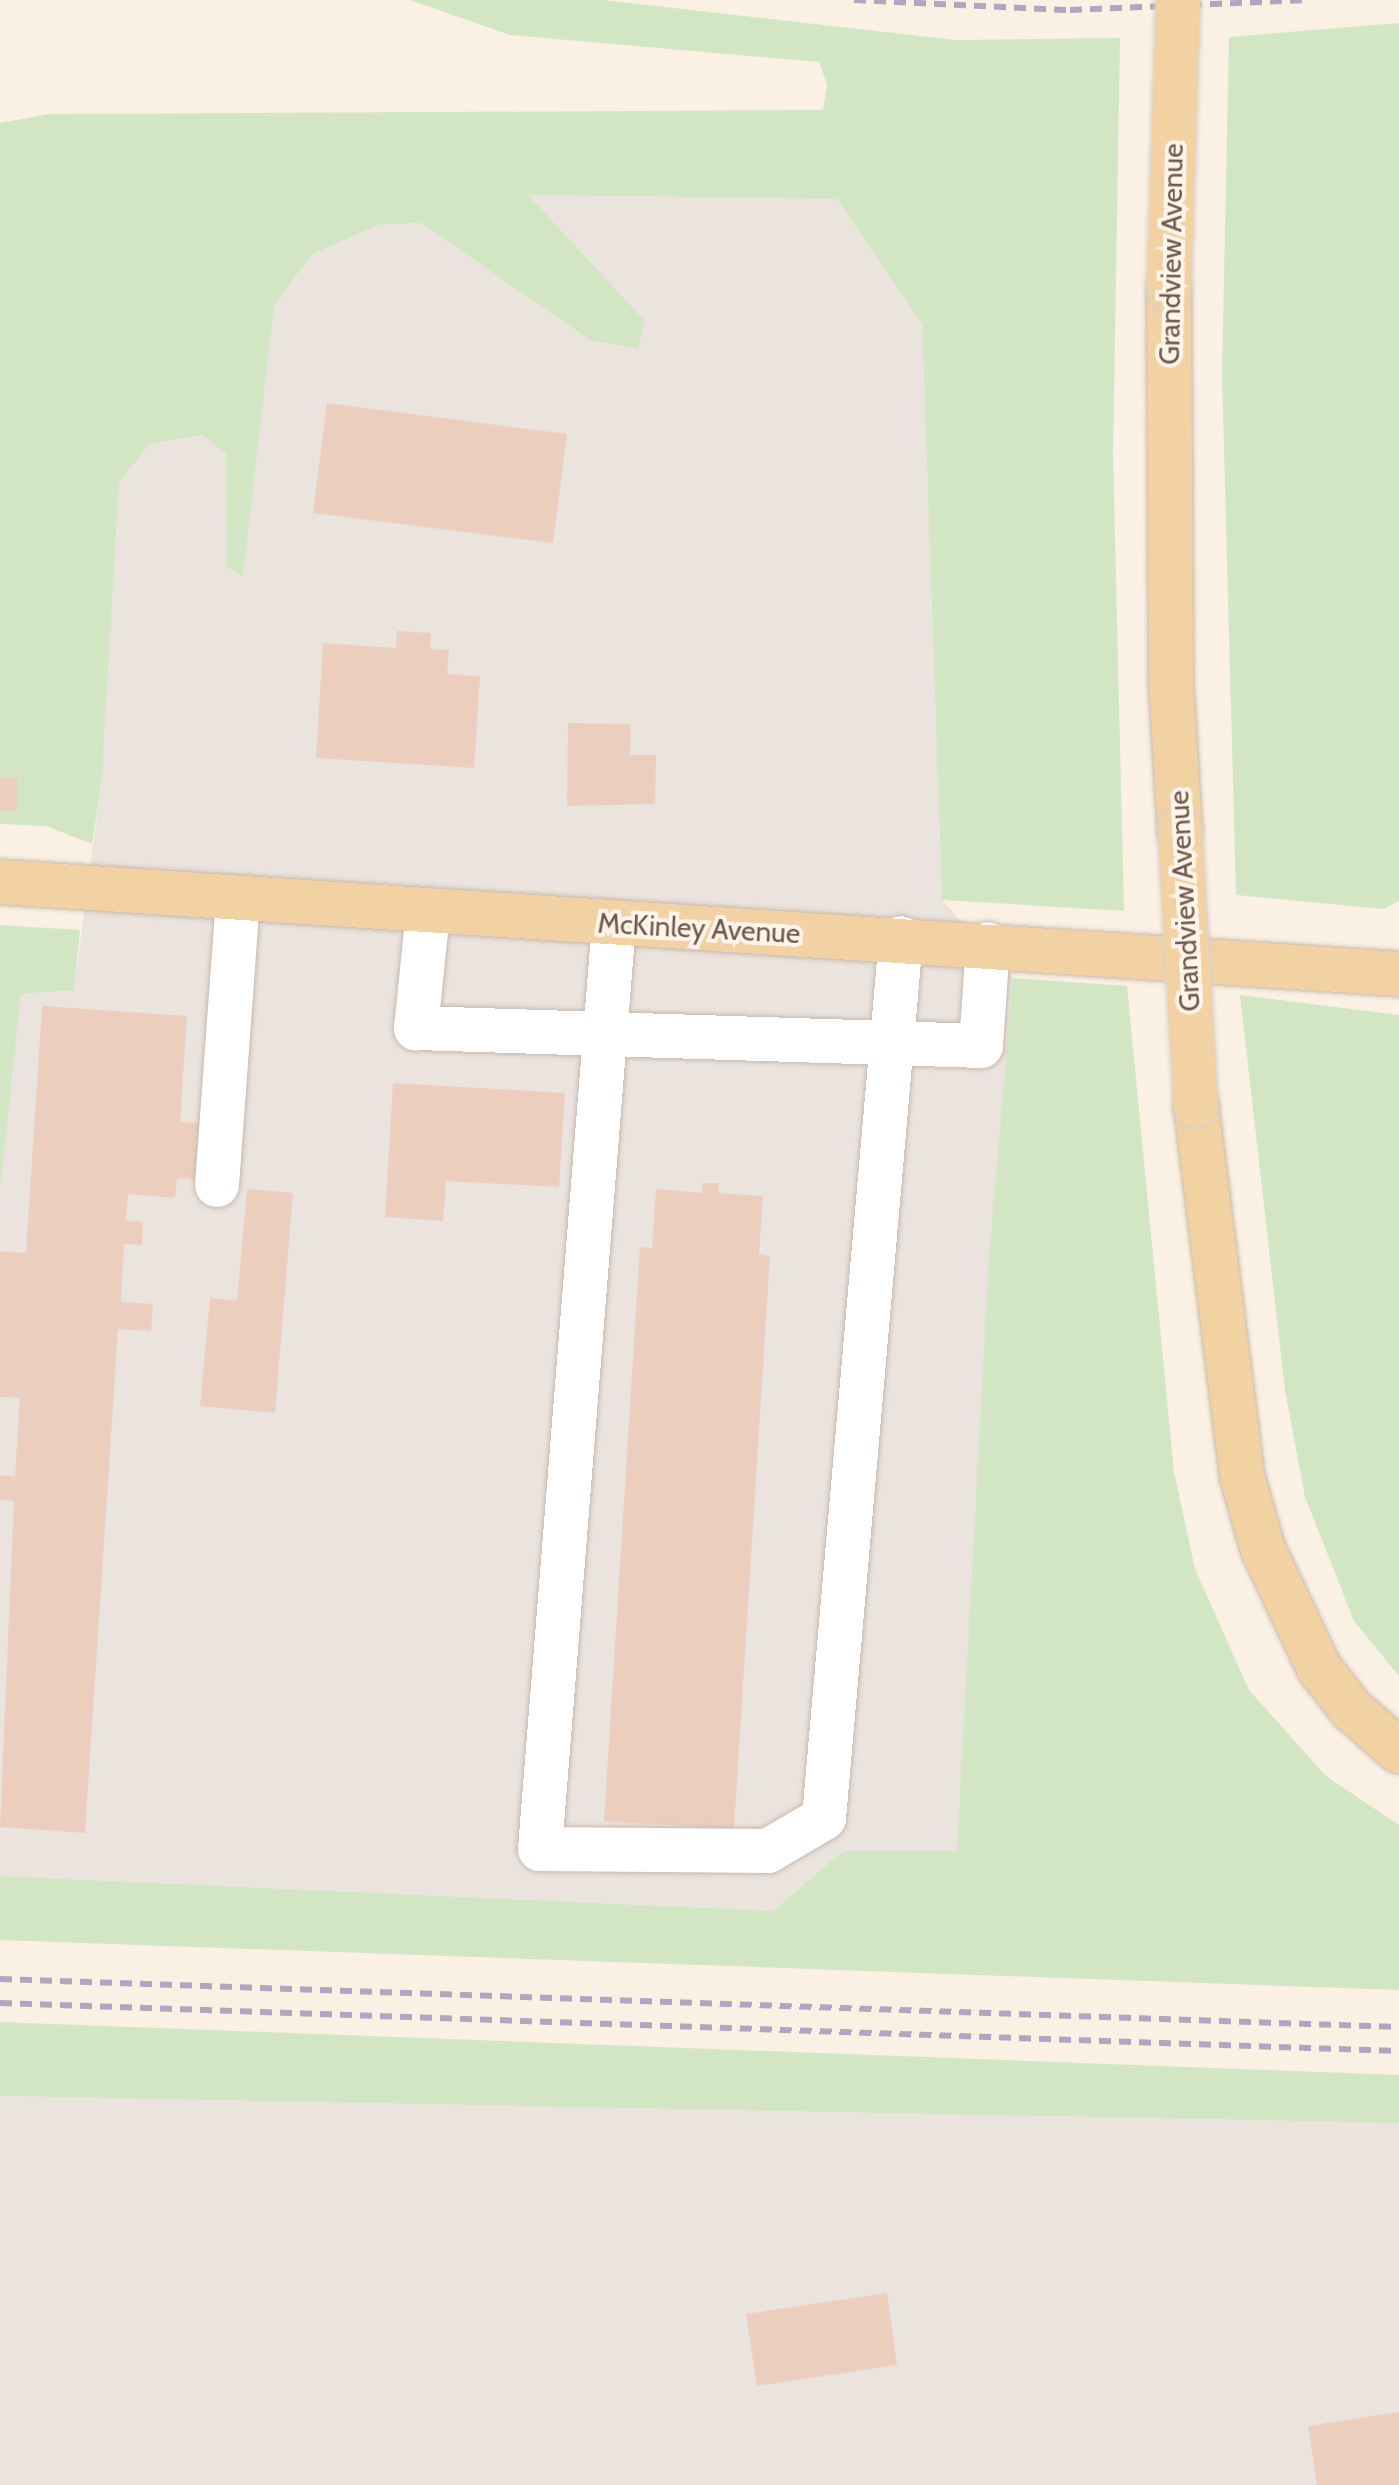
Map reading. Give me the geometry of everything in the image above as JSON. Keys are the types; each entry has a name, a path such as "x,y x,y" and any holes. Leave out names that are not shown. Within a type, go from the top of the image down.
{"main road":[{"name":"Grandview Avenue","path":"1178,0 1169,289 1171,683 1196,1105 1242,1476 1263,1549 1319,1668 1351,1709 1399,1751"},
{"name":"McKinley Avenue","path":"0,882 428,912 901,938 1399,974"}],"lane":[{"path":"217,1185 238,899"},
{"path":"428,912 416,1028 607,1037 981,1046 988,944"},
{"path":"614,923 540,1849 736,1855 768,1851 824,1818 901,938"}],"shaded area":[{"path":"527,195 837,199 922,324 942,900 1013,978 957,1851 843,1851 773,1911 0,1876 0,1192 21,994 74,989 102,778 119,482 150,444 203,435 227,453 227,567 243,577 274,307 311,255 379,225 421,223 591,341 638,348 645,321"},
{"path":"0,2096 1399,2123 1399,2485 0,2485"}],"green space":[{"path":"410,0 603,0 956,40 1120,38 1113,455 1124,911 942,900 922,324 837,199 528,195 645,321 638,348 591,341 421,223 378,225 311,255 274,307 243,577 227,567 226,453 202,435 150,444 119,482 102,778 92,844 46,826 0,824 0,123 49,114 823,110 827,85 819,62 510,35"},
{"path":"1399,23 1399,901 1383,909 1236,895 1222,375 1229,37"},
{"path":"0,925 80,930 74,990 21,994 0,1192"},
{"path":"1013,978 1127,986 1174,1472 1195,1569 1249,1690 1326,1776 1399,1825 1399,1990 0,1940 0,1876 773,1911 843,1851 957,1851 989,1259"},
{"path":"1240,995 1399,1015 1399,1676 1354,1621 1305,1497 1285,1390"},
{"path":"0,2022 1399,2075 1399,2123 0,2096"}],"building":[{"path":"327,403 567,434 553,543 313,513"},
{"path":"397,631 431,633 430,649 449,650 447,674 480,676 474,768 316,758 323,643 396,648"},
{"path":"568,723 631,724 630,755 656,755 655,804 567,806"},
{"path":"0,778 17,778 17,811 0,811"},
{"path":"42,1006 187,1016 180,1122 202,1123 198,1179 177,1178 175,1198 128,1194 126,1221 143,1222 142,1245 124,1244 121,1302 153,1304 151,1331 118,1329 85,1833 0,1827 14,1501 0,1500 0,1475 15,1476 20,1398 0,1397 0,1251 26,1253"},
{"path":"393,1083 565,1093 559,1187 446,1181 443,1221 385,1217"},
{"path":"702,1183 719,1183 718,1193 763,1196 759,1254 770,1256 734,1829 604,1821 640,1247 652,1248 656,1189 702,1193"},
{"path":"247,1189 293,1193 275,1413 200,1406 210,1298 237,1301"},
{"path":"887,2293 897,2365 757,2386 746,2314"},
{"path":"1399,2412 1399,2485 1317,2485 1308,2426"}],"railway":[{"path":"854,0 1070,10 1308,0"},
{"path":"0,1979 1399,2027"},
{"path":"0,2003 1399,2051"}]}
